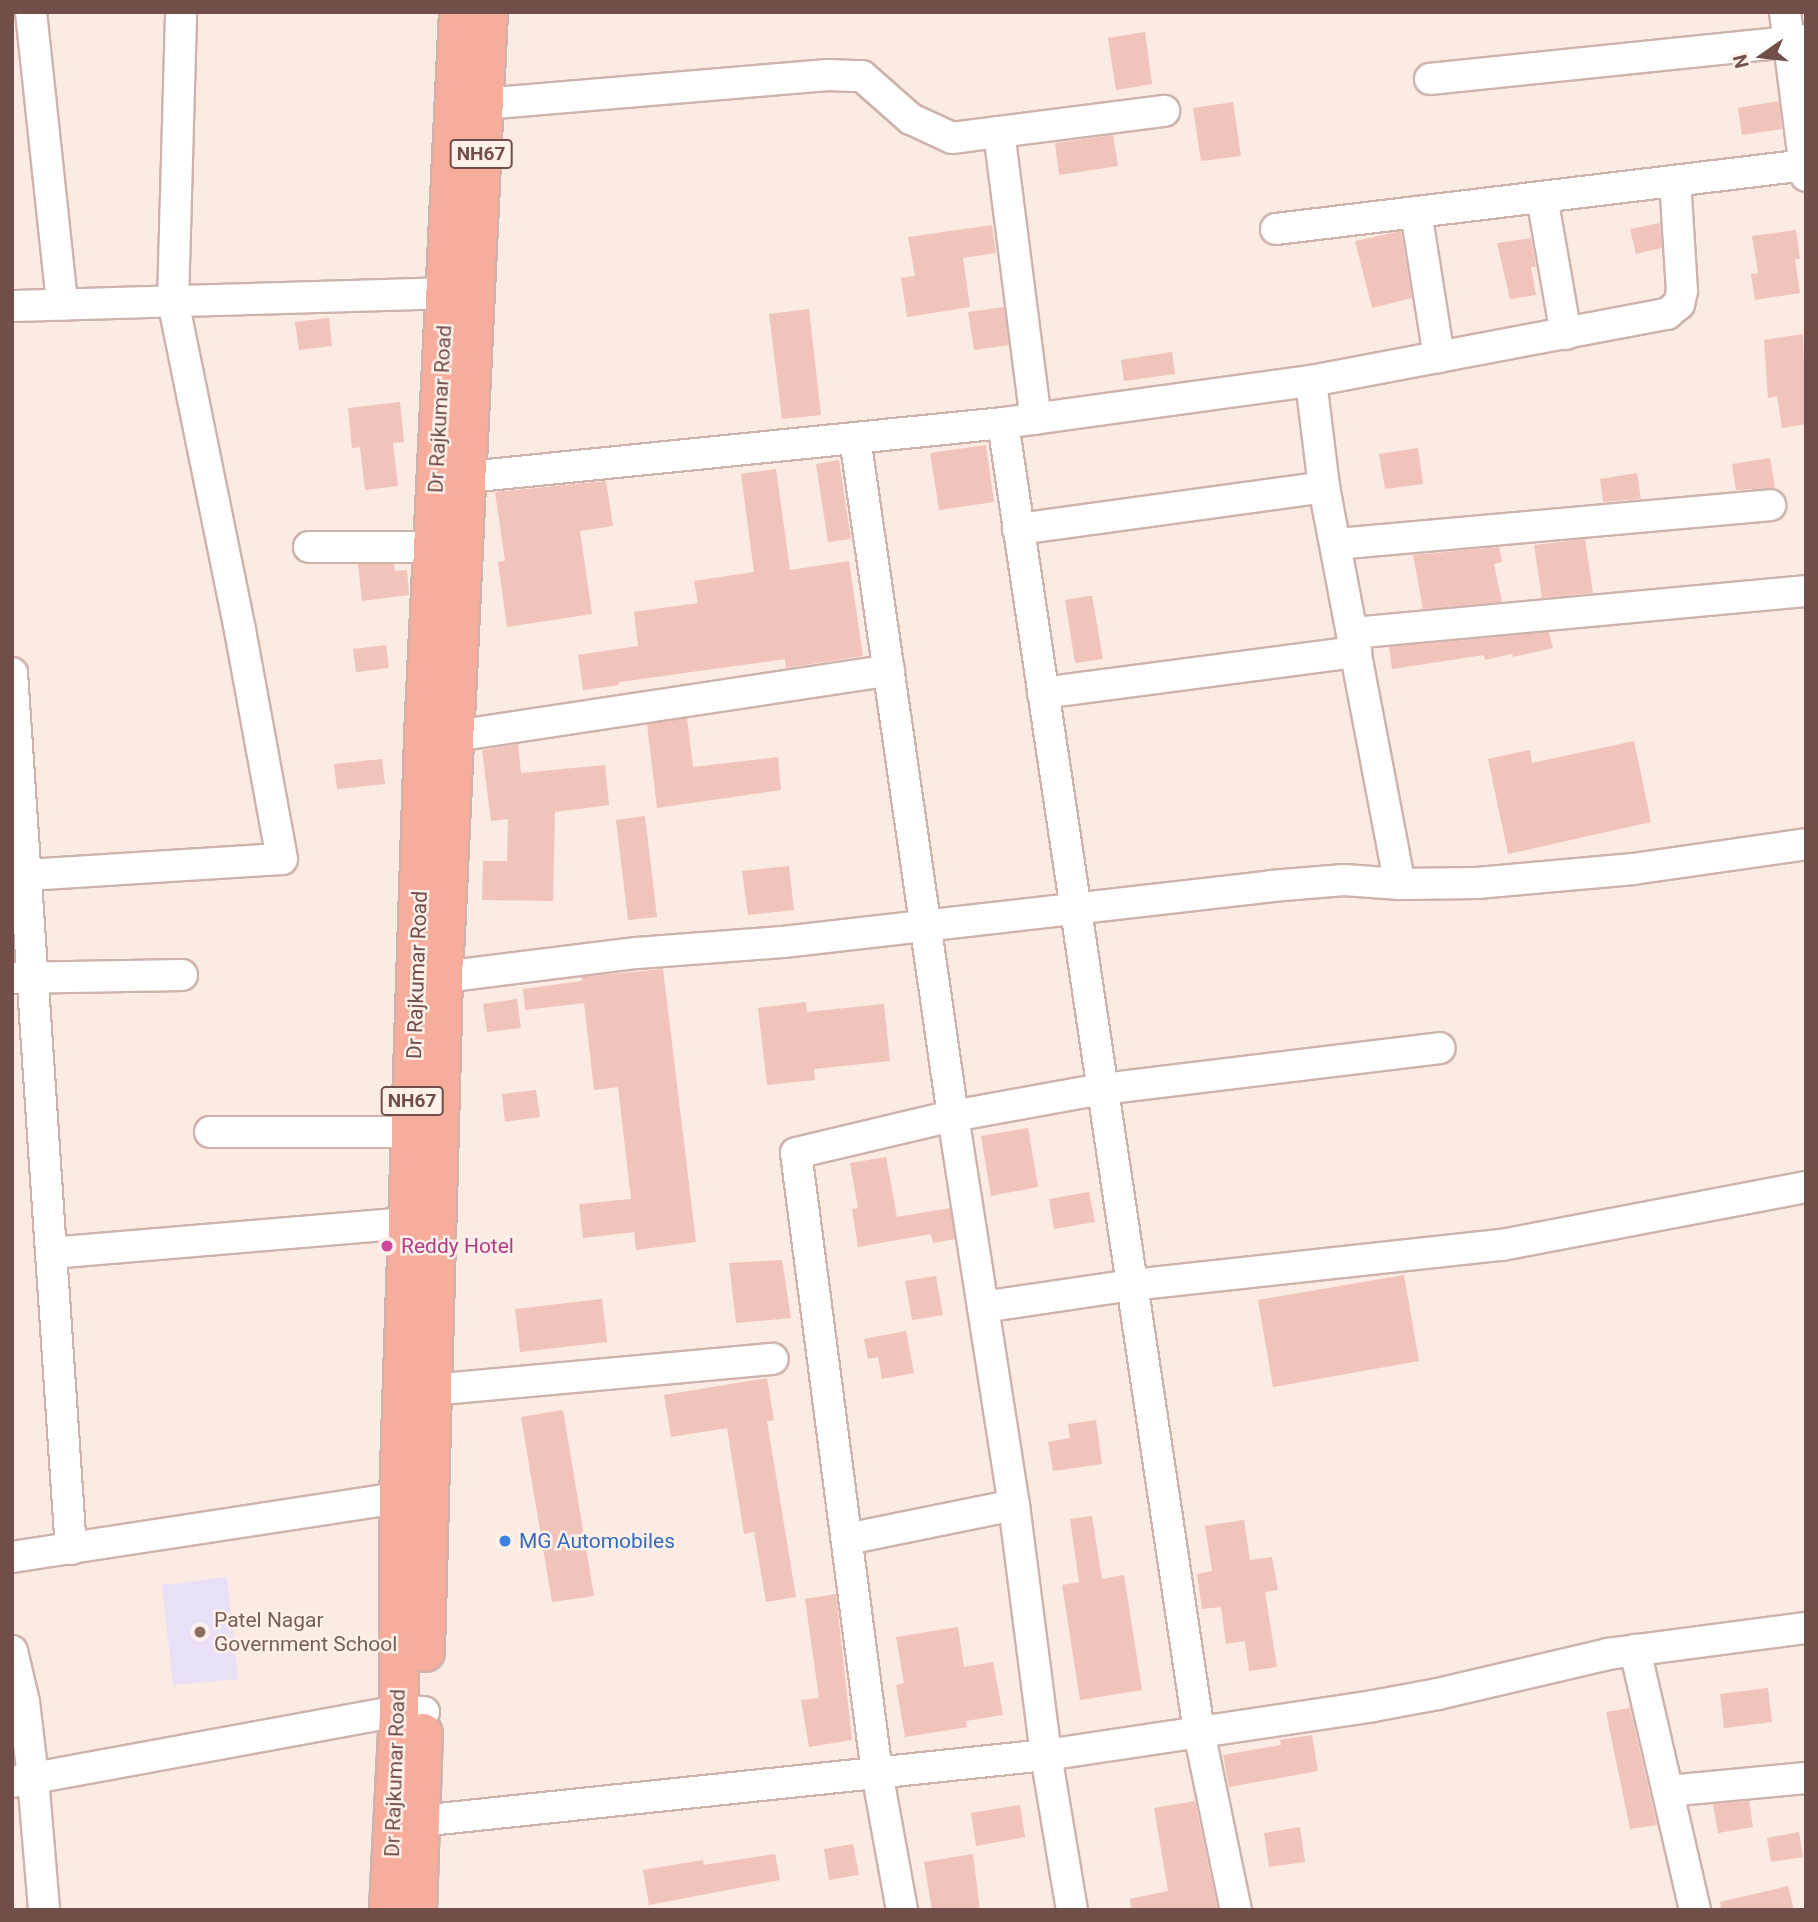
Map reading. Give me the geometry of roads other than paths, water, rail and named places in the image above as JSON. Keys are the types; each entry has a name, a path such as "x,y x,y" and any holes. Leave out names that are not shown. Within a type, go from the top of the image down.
{"highway":[{"name":"NH67","path":"459,12 460,294"},
{"name":"NH67","path":"460,294 483,104 488,12"},
{"name":"Dr Rajkumar Road","path":"417,1910 421,1821 399,1498 411,1132 455,736 468,477 460,294"},
{"name":"Dr Rajkumar Road","path":"389,1910 412,1711 431,1390 433,547 460,294"}],"street":[{"path":"32,12 62,304"},
{"path":"26,875 282,859 240,630 173,302 181,12"},
{"path":"1276,229 1805,168 1793,31 1430,79"},
{"path":"483,104 828,75 862,76 911,119 952,138 1164,111"},
{"path":"999,132 1036,419"},
{"path":"468,477 1003,423 1311,382 1667,314 1679,304 1682,291 1675,181"},
{"path":"1542,197 1566,334"},
{"path":"1416,212 1439,357"},
{"path":"12,306 460,294"},
{"path":"1311,382 1324,487 1400,884"},
{"path":"1003,423 1199,1732 1236,1910"},
{"path":"855,438 953,1116 1014,1505 1046,1755 1072,1910"},
{"path":"1018,529 1324,487"},
{"path":"1336,544 1770,505"},
{"path":"309,547 433,547"},
{"path":"1042,692 1355,642 1806,591"},
{"path":"455,736 889,670"},
{"path":"12,673 26,875 22,977 51,1253 71,1549"},
{"path":"430,976 636,953 783,942 927,927 1271,886 1344,880 1400,884 1476,883 1633,869 1806,844"},
{"path":"22,977 182,975"},
{"path":"902,1910 877,1773 796,1153 953,1116 1102,1089 1440,1048"},
{"path":"210,1132 411,1132"},
{"path":"983,1307 1132,1285 1502,1245 1806,1187"},
{"path":"51,1253 408,1223"},
{"path":"431,1390 773,1359"},
{"path":"12,1557 399,1498"},
{"path":"846,1539 1014,1505"},
{"path":"421,1821 1046,1755 1438,1694 1635,1650 1806,1628"},
{"path":"1635,1650 1695,1910"},
{"path":"12,1651 24,1702 23,1780 44,1910"},
{"path":"23,1780 412,1711"},
{"path":"1668,1791 1806,1778"}],"place":[{"name":"Reddy Hotel","path":"387,1246"},
{"name":"MG Automobiles","path":"505,1541"},
{"name":"Patel Nagar Government School","path":"200,1632"}]}
